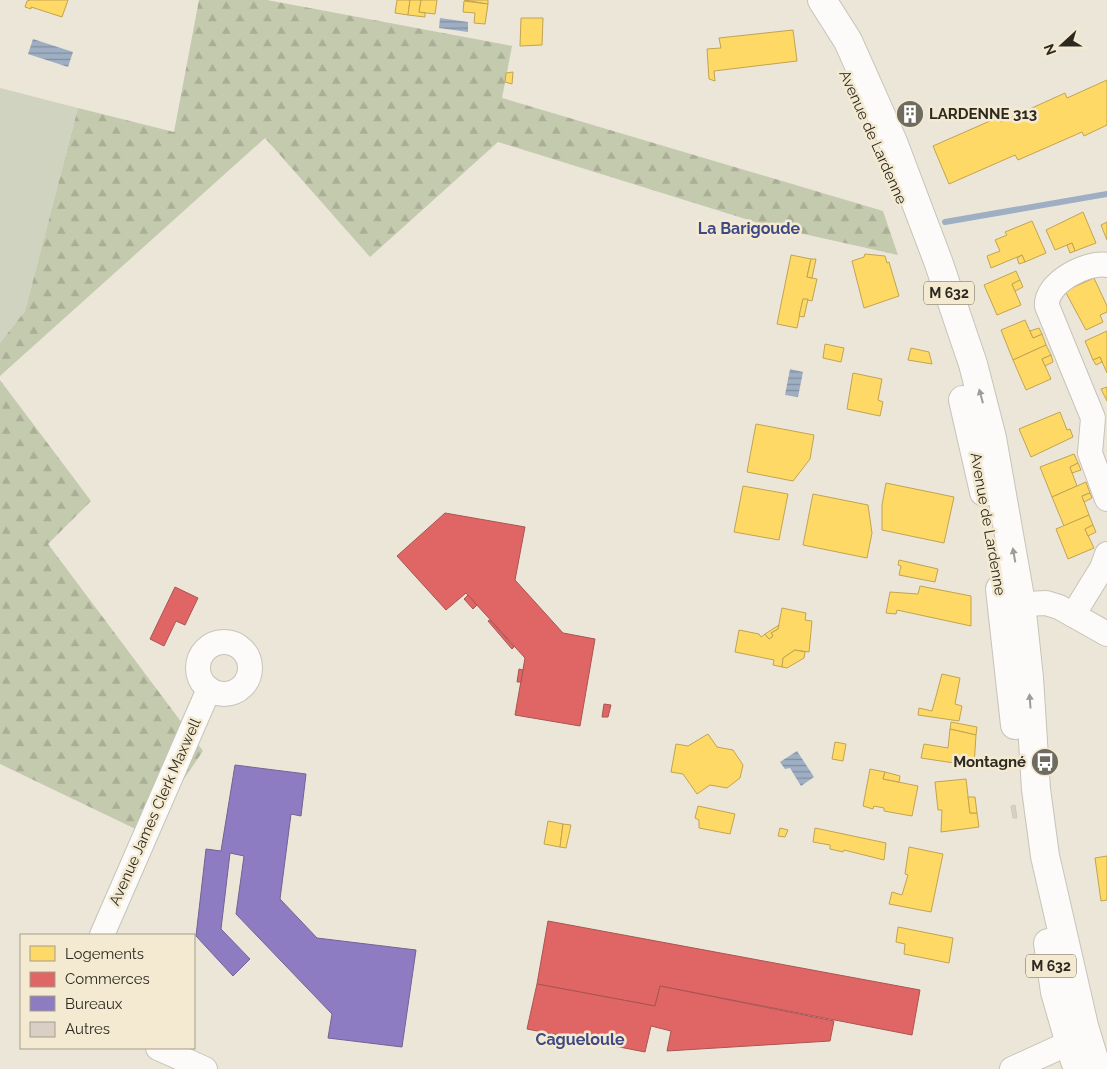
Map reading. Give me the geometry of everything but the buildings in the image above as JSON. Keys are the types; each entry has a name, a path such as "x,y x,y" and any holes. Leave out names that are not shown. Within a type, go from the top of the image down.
{"main road":[{"name":"Avenue de Lardenne","path":"818,0 834,49 903,204 938,301 983,485 995,548 1011,604"},
{"name":"Avenue de Lardenne","path":"822,0 848,41 892,142 938,261 973,364 992,438 1004,494 1011,604 1006,658 1023,790 1055,992 1086,1060"}],"street":[{"path":"1107,265 1097,263 1059,280 1046,298 1047,306 1093,418 1090,453 1107,499"},
{"path":"1073,615 1102,568 1107,554"},
{"path":"1011,604 1046,603 1059,607 1107,634"},
{"name":"Avenue James Clerk Maxwell","path":"102,934 209,689"},
{"path":"160,1049 205,1069"},
{"path":"1012,1069 1086,1060"}],"green space":[{"path":"199,0 267,0 512,46 502,98 883,211 898,255 768,226 498,142 370,257 265,138 0,376 0,343 25,311 78,108 174,132"},
{"path":"0,88 78,108 25,311 0,343"},
{"path":"0,380 91,501 48,544 203,751 146,834 0,764"}],"water":[{"path":"440,18 468,22 468,32 439,28"},
{"path":"33,39 73,52 68,67 28,54"},
{"path":"790,369 803,372 798,397 785,395"},
{"path":"797,751 814,777 801,786 790,768 785,769 780,762"}],"waterway":[{"path":"945,222 1107,194"}],"place":[{"name":"LARDENNE 313","path":"910,114"},
{"name":"Montagné","path":"1045,762"}],"district":[{"name":"La Barigoude","path":"749,228"},
{"name":"Cagueloule","path":"580,1039"}]}
